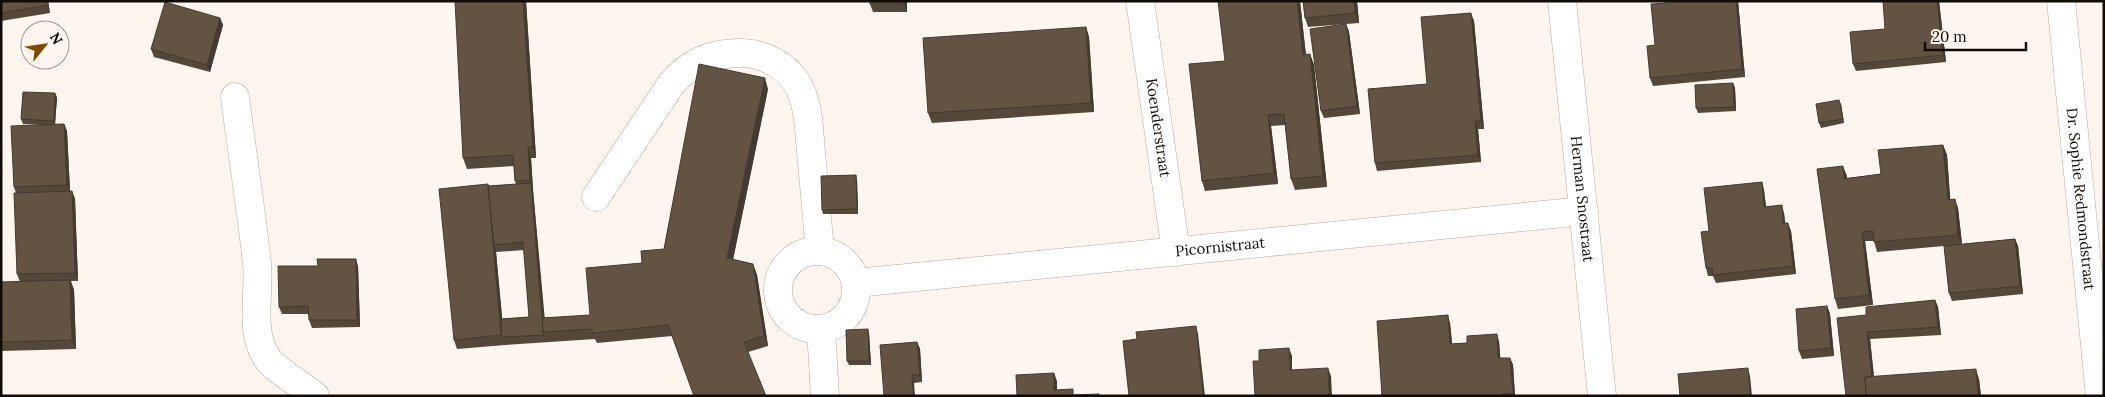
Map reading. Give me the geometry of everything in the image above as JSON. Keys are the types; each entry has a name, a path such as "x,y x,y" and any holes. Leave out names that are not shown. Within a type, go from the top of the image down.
{"street":[{"name":"Koenderstraat","path":"1140,1 1176,252"},
{"name":"Herman Snostraat","path":"1562,1 1602,396"},
{"name":"Dr. Sophie Redmondstraat","path":"2061,1 2093,201 2100,396"},
{"path":"596,197 672,83 686,68 700,60 722,53 742,52 763,56 786,68 800,89 807,111 820,251"},
{"path":"235,97 257,266 258,314 256,327 258,340 267,360 315,396"},
{"name":"Picornistraat","path":"856,283 1584,211"},
{"path":"820,251 833,254 844,261 852,271 856,283 857,296 852,309 844,320 834,326 821,330 808,329 791,320 780,304 777,291 779,278 785,266 795,257 806,252 820,251"},
{"path":"821,330 825,396"}],"building":[{"path":"1,1 47,1 48,5 1,13"},
{"path":"455,1 523,1 533,147 528,147 530,180 515,181 513,155 463,158"},
{"path":"870,1 904,1 904,4 870,4"},
{"path":"1218,1 1297,1 1303,55 1310,54 1323,176 1291,179 1284,114 1268,115 1274,173 1202,181 1189,64 1225,61"},
{"path":"1303,1 1354,1 1355,13 1305,18"},
{"path":"1666,1 1736,1 1742,69 1650,78 1647,46 1655,45 1651,4 1666,3"},
{"path":"1883,1 1937,1 1943,55 1853,64 1850,32 1885,29"},
{"path":"165,2 220,18 207,65 151,49"},
{"path":"1471,13 1481,121 1475,121 1478,155 1375,163 1368,89 1427,84 1421,17"},
{"path":"1346,24 1357,106 1321,111 1310,29"},
{"path":"1086,27 1091,103 928,113 923,38"},
{"path":"699,64 765,78 727,258 753,264 764,336 744,342 766,396 694,396 668,325 593,333 592,329 543,332 542,318 590,315 586,268 642,263 641,251 664,249"},
{"path":"1733,83 1734,107 1696,108 1695,85"},
{"path":"23,92 55,93 54,121 21,119"},
{"path":"1839,100 1843,119 1819,123 1816,104"},
{"path":"64,124 67,185 14,187 11,126"},
{"path":"1943,145 1948,200 1955,199 1958,235 1874,242 1873,231 1862,232 1869,295 1835,299 1817,169 1843,166 1844,179 1881,174 1878,150"},
{"path":"856,175 857,209 822,210 821,176"},
{"path":"1762,182 1764,207 1782,205 1783,223 1788,223 1793,266 1713,275 1712,268 1706,268 1701,232 1709,231 1704,188"},
{"path":"531,183 544,335 502,337 501,319 529,317 523,242 494,245 488,186"},
{"path":"488,184 501,335 454,340 439,189"},
{"path":"72,191 75,273 17,274 14,193"},
{"path":"2015,239 2020,286 1949,293 1944,246"},
{"path":"317,259 356,259 357,320 309,320 308,306 279,307 278,266 318,266"},
{"path":"70,280 72,340 1,342 1,282"},
{"path":"1935,300 1938,327 1867,332 1872,377 1865,377 1866,396 1846,396 1837,318 1866,315 1866,307"},
{"path":"1827,306 1831,348 1799,351 1796,309"},
{"path":"1448,315 1450,344 1467,343 1467,336 1497,334 1498,358 1510,358 1513,393 1502,394 1502,396 1382,396 1377,321"},
{"path":"1196,326 1203,396 1129,396 1123,341 1137,339 1136,332"},
{"path":"868,329 869,361 847,361 846,330"},
{"path":"917,342 920,375 912,375 913,396 884,396 880,345"},
{"path":"1289,348 1290,370 1328,368 1329,396 1255,396 1253,361 1259,361 1259,350"},
{"path":"1748,368 1750,396 1680,396 1678,374"},
{"path":"1976,369 1978,396 1866,396 1865,377"},
{"path":"1054,373 1054,390 1073,389 1073,395 1099,394 1099,396 1017,396 1016,375"}]}
